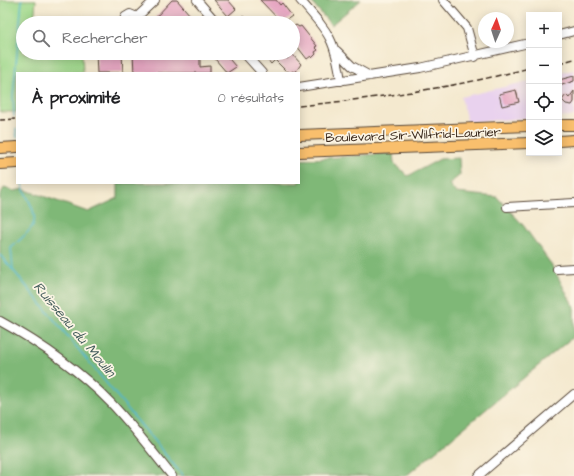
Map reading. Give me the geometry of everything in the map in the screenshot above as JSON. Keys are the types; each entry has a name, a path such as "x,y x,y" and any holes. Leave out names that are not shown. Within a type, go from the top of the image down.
{"main road":[{"path":"562,125 574,125"},
{"name":"Boulevard Sir-Wilfrid-Laurier","path":"300,136 526,126"},
{"path":"562,141 574,140"},
{"name":"Boulevard Sir-Wilfrid-Laurier","path":"300,152 526,142"},
{"path":"0,148 16,147"},
{"path":"0,164 16,163"}],"street":[{"path":"141,16 155,0"},
{"path":"197,0 211,16"},
{"path":"300,0 326,31 336,50 352,66 371,76"},
{"path":"443,0 467,28 475,57"},
{"path":"562,34 574,31"},
{"path":"300,87 420,68 475,57 526,44"},
{"path":"336,50 341,81"},
{"path":"250,60 261,72"},
{"path":"507,207 574,203"},
{"path":"557,269 574,268"},
{"path":"0,321 51,353 95,388 124,417 172,476"},
{"path":"478,476 573,396"}],"shaded area":[{"path":"574,70 574,116 562,117 562,72"},
{"path":"526,82 526,118 467,122 461,97"}],"green space":[{"path":"0,0 36,0 35,16 16,16 16,60 82,60 83,72 16,72 16,112 0,112"},
{"path":"310,0 361,0 331,25"},
{"path":"393,153 394,163 408,176 440,159 459,158 460,175 449,184 456,193 497,197 523,225 551,264 574,307 574,336 406,476 0,476 0,195 4,188 14,191 23,189 88,212 118,198 118,184 300,184 300,160"}],"building":[{"path":"172,0 177,0 191,16 157,16"},
{"path":"214,0 228,0 236,9 228,16"},
{"path":"260,0 276,0 280,5 282,3 292,16 275,16"},
{"path":"301,26 317,46 315,47 318,50 312,58 311,56 307,59 300,50"},
{"path":"96,60 122,60 123,72 97,72"},
{"path":"133,60 200,60 200,67 210,66 210,72 134,72"},
{"path":"216,60 230,60 236,67 226,72"},
{"path":"268,60 275,60 271,64"},
{"path":"275,60 297,60 301,64 296,72 287,72"},
{"path":"574,76 574,81 562,85 562,79"},
{"path":"516,90 519,102 502,106 499,94"},
{"path":"574,91 574,102 572,105 566,104 562,100 566,95 569,98"}],"waterway":[{"name":"Ruisseau du Moulin","path":"20,16 22,0"},
{"name":"Ruisseau du Moulin","path":"14,116 13,96 16,60"},
{"name":"Ruisseau du Moulin","path":"22,184 33,210 34,220 29,231 11,248 13,270 183,476"},
{"path":"0,255 12,269"}],"railway":[{"path":"562,62 574,59"},
{"path":"300,106 415,92 526,69"},
{"path":"0,120 16,119"}]}
